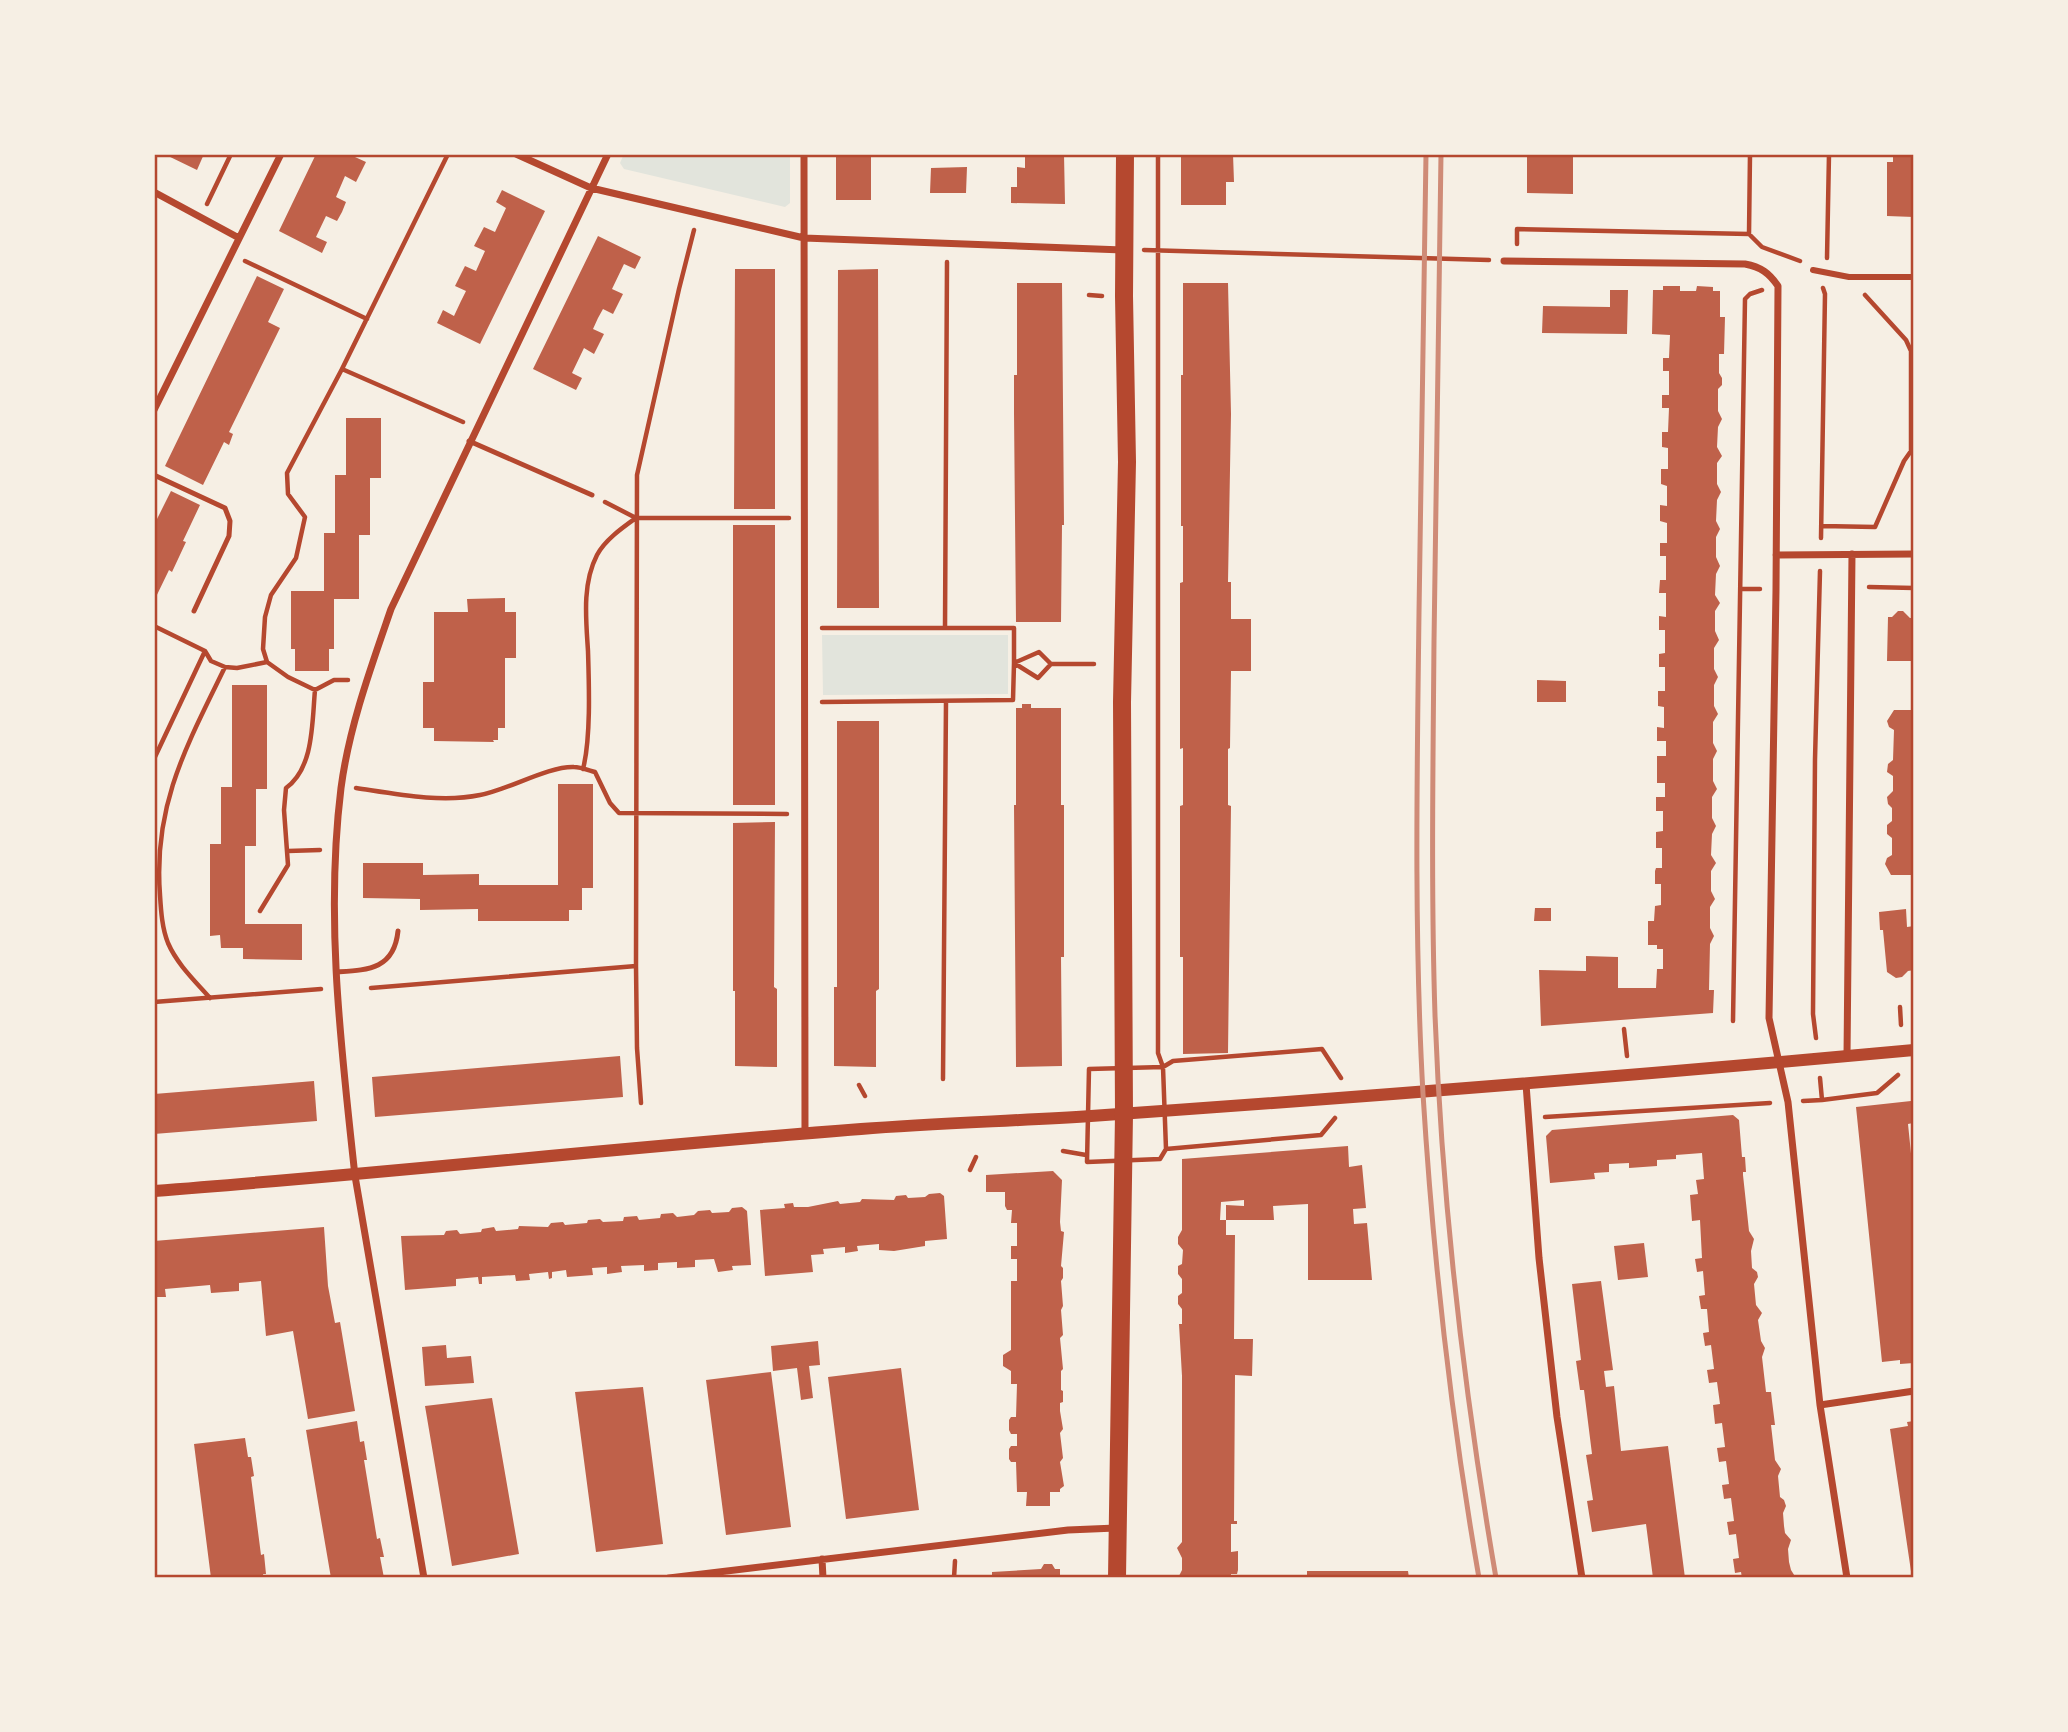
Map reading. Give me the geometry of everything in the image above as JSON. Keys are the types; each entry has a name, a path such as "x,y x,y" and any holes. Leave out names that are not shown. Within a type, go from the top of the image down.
{"main road":[{"path":"1117,1578 1124,1114 1122,664 1127,462 1125,154"}],"street":[{"path":"154,410 281,154"},
{"path":"516,154 591,188 804,238 1124,250"},
{"path":"424,1578 355,1176 337,988 334,904 335,849 342,786 366,680 391,609 608,154"},
{"path":"804,154 805,1134"},
{"path":"154,192 239,238"},
{"path":"1504,261 1745,264 1759,267 1769,274 1778,286 1769,1018 1788,1102 1820,1405 1847,1578"},
{"path":"1813,271 1849,276 1914,278"},
{"path":"1847,1056 1852,554"},
{"path":"1776,555 1914,554"},
{"path":"154,1191 355,1176 805,1134 1124,1114 1525,1084 1914,1050"},
{"path":"1525,1084 1539,1258 1556,1404 1582,1578"},
{"path":"1820,1405 1914,1391"},
{"path":"668,1578 1068,1530 1117,1528"},
{"path":"822,1559 823,1578"}],"lane":[{"path":"469,441 592,495"},
{"path":"154,475 225,508 230,521 229,537 194,611"},
{"path":"337,972 369,970 381,964 397,942 398,931"}],"path":[{"path":"201,217 231,154"},
{"path":"315,691 267,662 263,635 271,595 296,558 304,524 305,517 288,494 287,473 342,369 448,154"},
{"path":"1158,154 1158,1053 1163,1066 1173,1060 1322,1049 1354,1095 1321,1135 1166,1149"},
{"path":"1749,234 1750,154"},
{"path":"1813,271 1826,262 1828,255 1829,154"},
{"path":"641,1103 636,966 638,475 679,289 699,213"},
{"path":"1517,261 1517,229 1749,234 1762,247 1796,258 1813,271 1825,294 1815,759 1813,1014"},
{"path":"945,628 947,243"},
{"path":"1124,250 1504,261"},
{"path":"231,254 367,319"},
{"path":"1822,526 1875,527 1904,461 1912,451 1912,351 1906,340 1849,276"},
{"path":"1733,1021 1745,299 1750,293 1778,286"},
{"path":"342,369 476,427"},
{"path":"592,495 636,518 804,518"},
{"path":"583,769 587,750 588,655 585,606 592,569 598,553 617,532 636,518"},
{"path":"1852,587 1914,588"},
{"path":"154,626 205,651 211,661 225,667 237,668 267,662"},
{"path":"804,629 1014,628 1013,700 804,702"},
{"path":"154,759 205,651"},
{"path":"1013,663 1039,652 1051,664 1094,664"},
{"path":"1013,663 1038,678 1051,664"},
{"path":"210,998 180,964 168,943 162,921 158,867 162,823 181,759 225,667"},
{"path":"315,691 334,680 366,680"},
{"path":"260,911 288,865 284,810 286,788 295,782 307,757 315,691"},
{"path":"943,1079 946,701"},
{"path":"342,786 420,797 479,796 524,782 551,770 573,767 595,772 610,803 619,813 804,814"},
{"path":"288,851 335,849"},
{"path":"154,1002 636,966"},
{"path":"1900,1007 1901,1025"},
{"path":"1822,1100 1877,1093 1898,1075"},
{"path":"859,1086 865,1096"},
{"path":"1528,1118 1788,1102"},
{"path":"1063,1151 1086,1155"},
{"path":"970,1170 976,1157"}],"shaded area":[{"path":"624,154 790,154 790,203 785,207 624,169 620,163"},
{"path":"822,635 1008,635 1008,694 823,695"}],"building":[{"path":"164,154 204,154 197,170"},
{"path":"316,154 356,154 355,157 366,162 356,182 345,176 336,197 346,202 342,212 337,221 326,216 316,237 327,242 322,253 279,231"},
{"path":"836,154 871,154 871,200 836,200"},
{"path":"1025,154 1064,154 1065,204 1011,203 1011,187 1017,187 1017,167 1025,168"},
{"path":"1181,154 1233,154 1234,182 1226,182 1226,205 1181,205"},
{"path":"1527,154 1573,154 1573,194 1527,193"},
{"path":"1893,154 1914,154 1914,217 1887,216 1887,162 1893,162"},
{"path":"967,167 966,193 930,193 931,168"},
{"path":"502,190 545,211 480,344 437,323 443,310 454,316 466,291 455,286 465,266 476,271 485,251 474,246 484,227 495,232 506,208 496,202"},
{"path":"598,236 641,257 635,269 624,264 612,289 623,294 613,314 603,309 593,329 604,334 594,354 584,348 572,373 582,378 576,390 533,369"},
{"path":"735,269 775,269 775,509 734,509"},
{"path":"878,269 879,608 837,608 838,270"},
{"path":"257,276 284,289 268,322 280,328 229,432 233,434 229,445 224,442 203,485 165,466"},
{"path":"1017,283 1062,283 1064,525 1061,622 1016,622 1014,375 1017,375"},
{"path":"1183,283 1228,283 1231,414 1228,582 1231,582 1231,619 1251,619 1251,671 1231,671 1228,749 1228,805 1231,806 1228,1053 1183,1054 1183,957 1180,957 1180,806 1183,805 1183,748 1180,749 1180,583 1183,582"},
{"path":"1663,286 1680,286 1680,291 1696,291 1697,286 1713,287 1713,291 1720,291 1720,317 1725,317 1724,354 1719,354 1722,385 1718,389 1718,411 1722,419 1718,427 1717,447 1722,456 1717,463 1717,484 1721,492 1717,500 1716,521 1720,529 1716,537 1716,557 1720,566 1716,574 1715,595 1720,603 1715,611 1715,631 1719,640 1714,648 1714,669 1718,677 1714,685 1714,706 1718,714 1713,722 1713,743 1717,751 1713,759 1713,781 1717,789 1712,797 1712,818 1716,826 1712,834 1711,855 1716,863 1711,871 1711,891 1715,899 1710,907 1710,928 1714,936 1710,944 1709,990 1714,990 1713,1013 1541,1026 1539,970 1586,971 1586,956 1618,957 1618,988 1656,988 1657,969 1663,969 1663,949 1657,949 1657,945 1648,945 1648,921 1654,921 1655,906 1661,905 1661,884 1655,884 1655,871 1656,868 1662,868 1662,848 1656,848 1656,832 1663,831 1663,811 1656,811 1656,797 1665,797 1665,783 1657,783 1657,756 1666,756 1666,741 1657,741 1657,727 1664,728 1664,707 1658,706 1658,691 1665,691 1665,667 1659,667 1659,654 1665,653 1665,630 1659,630 1659,616 1666,617 1666,593 1659,593 1660,580 1666,580 1666,556 1660,556 1660,543 1667,543 1667,523 1660,521 1660,505 1667,506 1667,486 1661,484 1661,469 1668,469 1668,448 1662,447 1662,432 1668,432 1669,408 1662,408 1662,395 1669,395 1669,371 1663,371 1663,358 1669,358 1670,335 1652,334 1653,290 1663,290"},
{"path":"1610,290 1628,290 1627,334 1542,333 1543,306 1610,307"},
{"path":"346,418 381,418 381,478 370,478 370,535 359,535 359,599 334,599 334,649 329,649 329,671 295,671 295,649 291,649 291,591 324,591 324,533 335,533 335,475 346,475"},
{"path":"171,491 200,505 172,572 169,570 154,601 154,525"},
{"path":"733,525 775,525 775,805 733,805"},
{"path":"505,598 505,612 516,612 516,658 505,658 505,728 498,728 498,740 493,740 494,742 434,741 434,728 423,728 423,682 434,682 434,612 468,612 467,599"},
{"path":"1898,611 1914,618 1914,661 1887,661 1888,617"},
{"path":"1537,680 1566,681 1566,702 1537,702"},
{"path":"232,685 267,685 267,789 256,789 256,846 245,846 245,924 302,924 302,960 243,959 243,948 221,948 220,935 210,936 210,844 221,844 221,787 232,787"},
{"path":"1022,704 1031,704 1031,708 1061,708 1061,805 1064,805 1062,1066 1016,1067 1014,805 1016,708 1022,708"},
{"path":"1894,710 1914,710 1914,875 1891,875 1885,864 1887,858 1892,855 1892,838 1887,834 1887,825 1892,821 1892,808 1887,797 1893,791 1893,776 1887,772 1888,764 1893,760 1894,730 1889,727 1887,721"},
{"path":"837,721 879,721 879,989 876,991 876,1067 834,1066 834,987 837,987"},
{"path":"558,784 593,784 593,888 582,888 582,910 569,910 569,921 478,921 478,909 420,910 420,899 363,898 363,863 423,863 423,875 479,874 479,885 558,885"},
{"path":"775,822 774,987 777,989 777,1067 735,1066 733,823"},
{"path":"1535,908 1551,908 1551,921 1534,921"},
{"path":"1906,909 1907,927 1914,926 1914,970 1896,978 1887,972 1879,912"},
{"path":"620,1056 623,1097 375,1117 372,1077"},
{"path":"314,1081 317,1121 154,1134 154,1094"},
{"path":"1911,1101 1913,1123 1908,1124 1914,1183 1914,1363 1900,1364 1900,1360 1882,1362 1856,1107"},
{"path":"1733,1115 1739,1120 1742,1157 1745,1157 1746,1172 1743,1172 1743,1175 1749,1231 1754,1239 1751,1251 1752,1268 1758,1277 1754,1284 1756,1305 1762,1313 1758,1320 1761,1341 1765,1348 1762,1357 1766,1392 1771,1392 1775,1460 1781,1469 1778,1476 1780,1497 1786,1506 1783,1513 1785,1533 1791,1540 1788,1549 1789,1562 1796,1578 1742,1578 1741,1572 1735,1573 1733,1559 1739,1558 1736,1534 1729,1535 1727,1522 1734,1521 1731,1498 1724,1499 1722,1485 1729,1484 1726,1461 1719,1462 1717,1448 1725,1447 1722,1423 1715,1424 1713,1405 1720,1404 1717,1382 1709,1383 1707,1370 1714,1369 1711,1345 1705,1346 1703,1333 1709,1332 1707,1309 1701,1309 1699,1296 1705,1295 1703,1271 1697,1272 1695,1259 1702,1258 1700,1220 1692,1221 1690,1195 1698,1194 1696,1180 1704,1179 1702,1153 1657,1160 1657,1166 1629,1168 1629,1163 1609,1164 1609,1172 1594,1173 1595,1179 1550,1183 1546,1136 1552,1130"},
{"path":"1348,1146 1349,1167 1362,1165 1366,1208 1353,1209 1354,1224 1367,1223 1372,1280 1308,1280 1308,1204 1273,1206 1274,1220 1226,1220 1226,1235 1235,1235 1234,1339 1253,1339 1252,1376 1235,1375 1234,1521 1237,1521 1237,1524 1231,1524 1231,1552 1238,1551 1238,1570 1237,1574 1231,1574 1231,1578 1178,1578 1182,1570 1182,1558 1177,1548 1182,1542 1182,1376 1179,1324 1182,1324 1182,1309 1178,1304 1178,1296 1182,1293 1182,1279 1178,1274 1178,1266 1182,1264 1183,1250 1178,1244 1178,1237 1182,1230 1182,1159","holes":["1244,1200 1244,1206 1226,1205 1226,1220 1220,1220 1221,1202"]},
{"path":"1053,1171 1062,1180 1060,1222 1061,1231 1064,1232 1061,1266 1063,1335 1060,1338 1063,1402 1060,1403 1060,1411 1063,1429 1060,1433 1063,1458 1060,1462 1064,1486 1060,1492 1050,1492 1050,1506 1026,1506 1027,1492 1017,1492 1016,1462 1009,1459 1009,1449 1011,1446 1017,1446 1017,1434 1011,1434 1009,1420 1016,1417 1017,1384 1011,1384 1011,1371 1003,1366 1003,1355 1011,1350 1011,1281 1017,1281 1017,1259 1011,1259 1011,1246 1017,1246 1017,1223 1011,1223 1012,1210 1007,1210 1005,1206 1005,1192 986,1192 986,1175"},
{"path":"940,1193 944,1196 947,1239 925,1241 925,1246 894,1251 879,1250 879,1244 857,1246 858,1251 845,1253 845,1247 823,1249 824,1254 811,1255 813,1272 765,1276 760,1210 785,1208 784,1204 793,1203 794,1207 808,1207 838,1201 840,1204 860,1202 862,1199 894,1200 896,1196 925,1197"},
{"path":"742,1207 747,1211 751,1265 732,1266 733,1270 718,1272 714,1259 695,1260 695,1267 677,1268 677,1262 658,1263 658,1270 644,1271 644,1265 621,1266 622,1272 607,1274 607,1267 592,1268 593,1275 567,1277 566,1270 552,1272 552,1278 549,1279 548,1272 529,1274 530,1280 516,1281 515,1275 482,1277 482,1284 479,1284 478,1277 456,1279 456,1286 405,1290 401,1236 444,1235 446,1231 457,1230 460,1234 481,1232 482,1229 494,1227 496,1231 518,1229 519,1226 548,1227 551,1223 563,1222 565,1225 600,1219 603,1222 623,1221 624,1217 637,1216 639,1220 660,1218 661,1214 673,1213 677,1217 694,1215 698,1211 729,1212 732,1208"},
{"path":"324,1227 328,1286 335,1323 340,1322 355,1411 308,1419 293,1331 266,1336 261,1281 239,1283 239,1291 211,1293 210,1285 165,1289 166,1297 154,1297 154,1241"},
{"path":"1644,1243 1648,1277 1618,1280 1614,1246"},
{"path":"1601,1281 1613,1370 1604,1371 1606,1387 1614,1386 1621,1451 1668,1446 1685,1578 1653,1578 1646,1524 1592,1532 1587,1501 1593,1500 1586,1455 1592,1454 1584,1390 1580,1390 1576,1361 1581,1360 1572,1284"},
{"path":"818,1341 820,1365 809,1366 813,1398 801,1400 797,1368 773,1371 771,1346"},
{"path":"446,1345 447,1358 471,1356 474,1383 425,1386 422,1347"},
{"path":"901,1368 919,1510 846,1519 828,1377"},
{"path":"771,1372 791,1527 726,1535 706,1380"},
{"path":"643,1387 663,1544 596,1552 575,1392"},
{"path":"492,1398 519,1554 452,1566 425,1406"},
{"path":"357,1421 360,1442 364,1441 367,1460 364,1460 377,1539 380,1538 384,1557 380,1557 384,1578 331,1578 306,1430"},
{"path":"1914,1421 1912,1578 1890,1429 1908,1426 1907,1422"},
{"path":"245,1438 254,1476 251,1477 266,1574 263,1574 264,1578 211,1578 194,1444"},
{"path":"1044,1564 1052,1564 1055,1569 1060,1569 1060,1578 992,1578 992,1572 1041,1569"},
{"path":"1307,1571 1408,1571 1409,1578 1307,1578"}],"railway":[{"path":"1426,154 1417,793 1420,1034 1427,1155 1444,1337 1479,1578"},
{"path":"1441,154 1433,782 1435,1015 1443,1156 1456,1297 1496,1578"}]}
